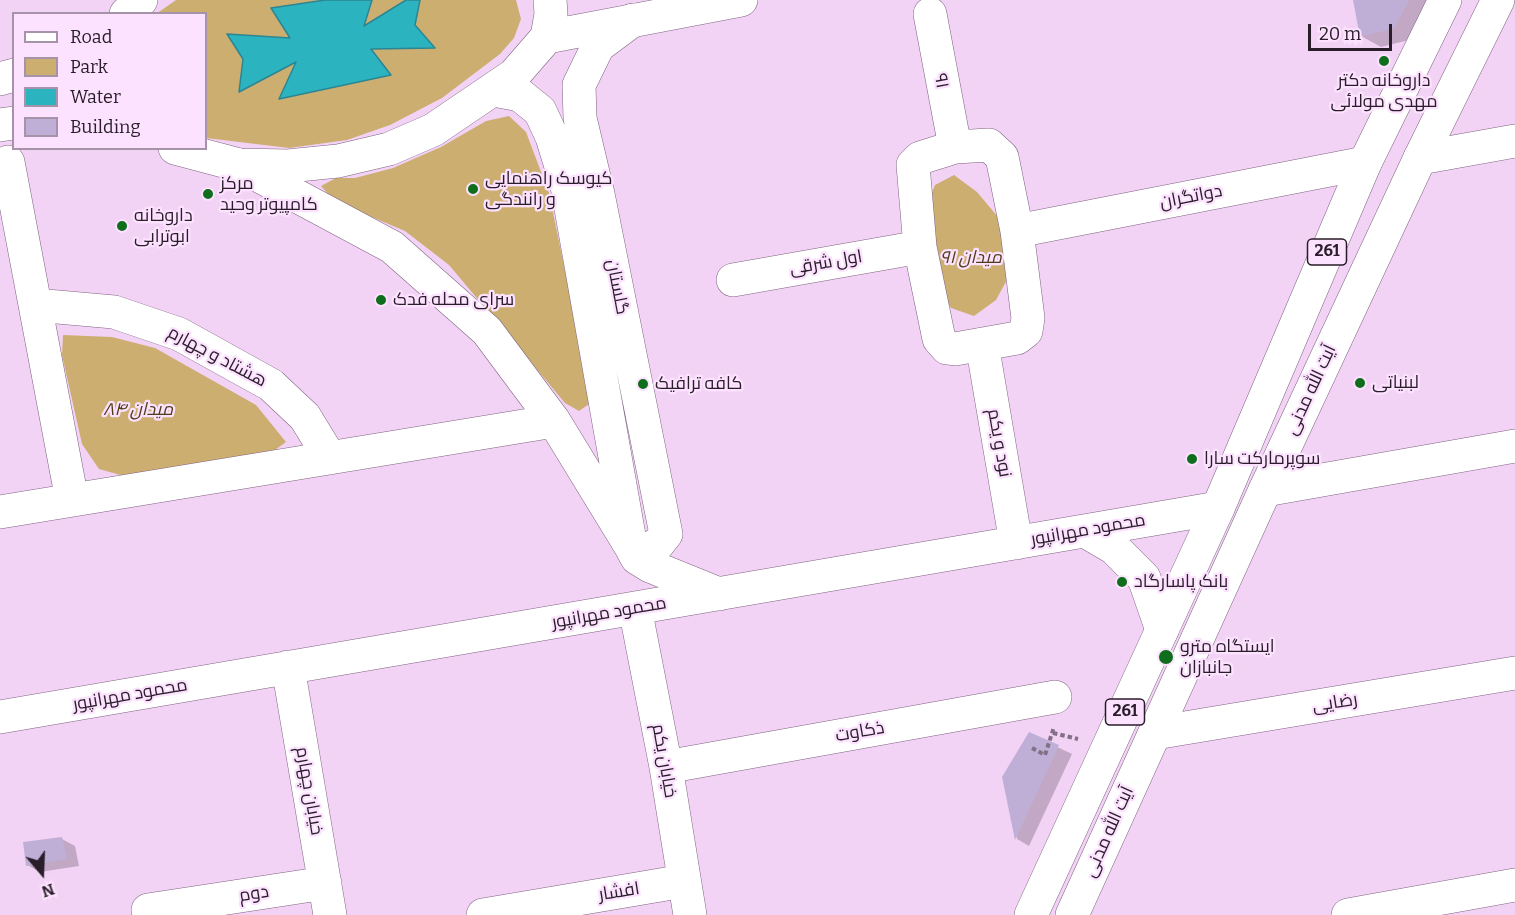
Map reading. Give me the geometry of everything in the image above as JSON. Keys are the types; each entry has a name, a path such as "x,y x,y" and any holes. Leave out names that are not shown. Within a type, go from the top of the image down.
{"street":[{"path":"128,12 141,0"},
{"path":"239,165 288,166 338,161 389,149 433,130 514,75 547,37 551,14 550,0"},
{"path":"547,37 741,0"},
{"name":"آیت الله مدنی","path":"1031,915 1218,508 1365,164 1445,0"},
{"name":"آیت الله مدنی","path":"1072,915 1265,490 1420,158 1498,0"},
{"name":"۹۱","path":"930,14 955,147"},
{"name":"گلستان","path":"494,90 520,95 540,111 552,136 567,186 631,547 648,549 658,544 666,534 598,194 580,118 579,85 598,46 633,20"},
{"path":"1420,158 1515,141"},
{"path":"989,145 1002,158 1017,231 1028,318 1026,331 1017,338 954,349 947,348 939,339 920,247 913,165 920,158 955,147 989,145"},
{"path":"183,150 239,165 392,247 487,331 555,421 637,558 650,566 719,594"},
{"path":"8,162 72,500"},
{"name":"دواتگران","path":"1017,231 1365,164"},
{"name":"اول شرقی","path":"733,280 920,247"},
{"name":"هشتاد و چهارم","path":"35,305 114,312 179,333 271,385 305,417 330,458"},
{"name":"نود و یکم","path":"982,344 1016,543"},
{"path":"0,512 555,421"},
{"path":"1265,490 1515,446"},
{"name":"محمود مهرانپور","path":"0,717 1218,508 1265,490"},
{"path":"1085,531 1114,548 1144,578 1162,630"},
{"name":"خیابان یکم","path":"635,608 666,768 690,915"},
{"name":"خیابان چهارم","path":"288,668 330,915"},
{"name":"رضایی","path":"1155,733 1515,673"},
{"name":"ذکاوت","path":"666,768 1055,697"},
{"name":"افشار","path":"483,915 684,881"},
{"name":"دوم","path":"148,910 325,883"},
{"path":"1348,915 1515,885"}],"path":[{"path":"1045,729 1109,746"},
{"path":"1032,748 1045,755 1054,733"}],"green space":[{"path":"176,0 516,0 521,19 514,38 500,54 442,98 390,125 347,140 289,148 207,138 207,12 159,12"},
{"path":"509,116 526,132 549,193 592,402 579,411 565,403 449,265 405,231 334,201 321,186 336,178 355,178 393,168 441,147 486,121"},
{"name":"میدان ۹۱","path":"954,175 977,192 998,217 1009,276 996,300 974,316 951,308 939,288 924,212 935,185"},
{"name":"میدان ۸۴","path":"63,335 112,337 155,348 256,405 286,442 268,455 124,476 99,469 82,444 62,355"}],"water":[{"path":"325,0 372,0 364,26 406,0 420,0 415,25 435,48 371,49 391,75 279,99 296,62 239,92 243,59 227,34 290,38 271,8"}],"building":[{"path":"1353,0 1409,0 1394,28 1360,37"},
{"path":"1029,732 1059,745 1015,840 1002,777"},
{"path":"62,837 67,859 26,866 23,842"}],"place":[{"name":"داروخانه دکتر مهدی مولائی","path":"1384,61"},
{"name":"کیوسک راهنمایی و رانندگی","path":"473,189"},
{"name":"مرکز کامپیوتر وحید","path":"208,194"},
{"name":"داروخانه ابوترابی","path":"122,226"},
{"name":"سرای محله فدک","path":"381,300"},
{"name":"لبنیاتی","path":"1360,383"},
{"name":"کافه ترافیک","path":"643,384"},
{"name":"سوپرمارکت سارا","path":"1192,459"},
{"name":"بانک پاسارگاد","path":"1122,582"},
{"name":"ایستگاه مترو جانبازان","path":"1166,657"}]}
